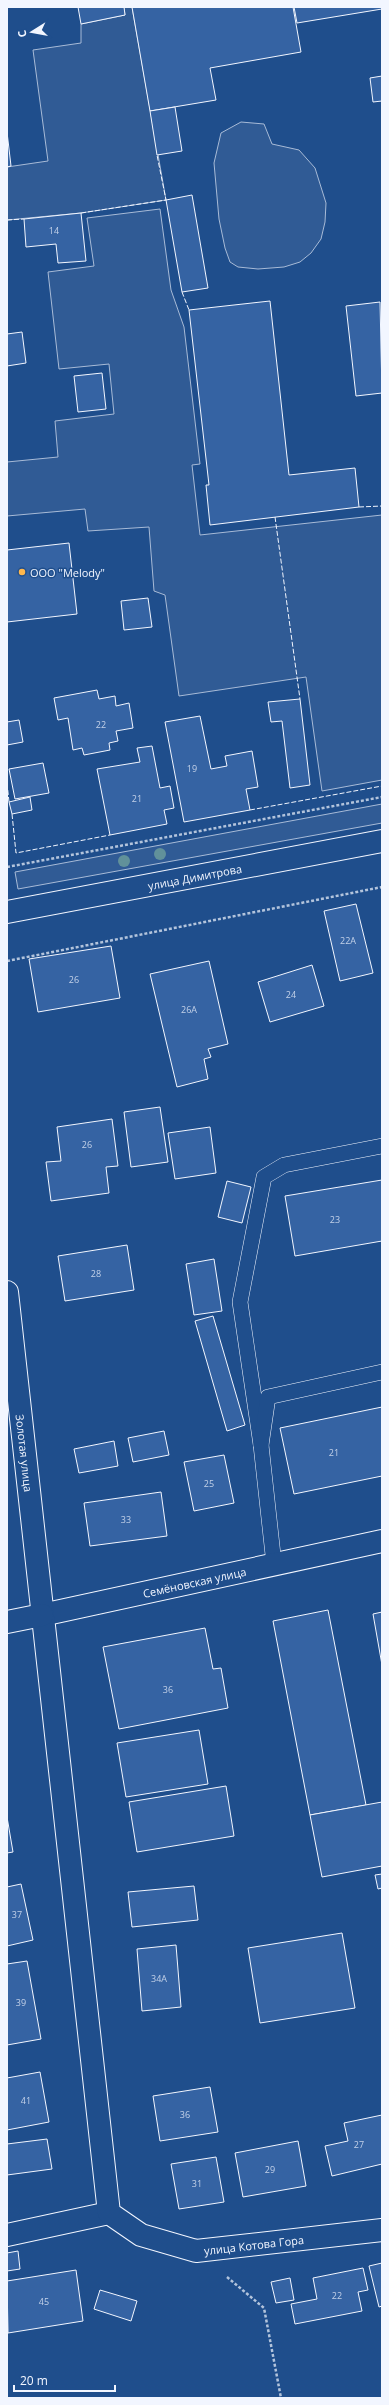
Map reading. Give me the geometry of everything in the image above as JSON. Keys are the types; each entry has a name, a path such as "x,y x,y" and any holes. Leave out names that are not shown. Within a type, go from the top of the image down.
{"street":[{"name":"улица Димитрова","path":"7,912 382,841"},
{"name":"Золотая улица","path":"7,1292 109,2213"},
{"name":"Семёновская улица","path":"7,1622 382,1541"},
{"path":"7,2235 109,2213"},
{"name":"улица Котова Гора","path":"109,2213 141,2235 196,2251 382,2230"}],"lane":[{"path":"274,1564 261,1445 240,1302 264,1177 284,1164 382,1146"},
{"path":"261,1445 268,1397 382,1372"}],"path":[{"path":"7,867 382,797"},
{"path":"7,960 382,887"},
{"path":"196,2251 264,2308 281,2398"}],"shaded area":[{"path":"124,7 132,7 166,200 81,213 7,220 7,167 48,161 33,50 81,43 81,24 125,15"},
{"path":"241,122 264,124 272,144 299,150 315,168 326,203 325,222 321,239 311,253 300,262 284,267 258,269 238,267 230,262 225,248 219,219 214,163 221,133"},
{"path":"160,209 171,290 184,327 200,464 192,465 200,535 382,515 382,780 322,791 306,677 179,696 165,595 154,591 149,527 88,531 85,509 7,516 7,462 58,457 55,421 114,414 109,364 59,369 48,272 94,266 87,218"},
{"path":"382,804 382,823 18,889 15,872"}],"building":[{"path":"78,7 124,7 125,15 81,24"},
{"path":"132,7 293,7 301,52 210,68 216,100 150,111"},
{"path":"294,7 382,7 382,9 297,23"},
{"path":"382,76 382,101 373,102 370,78"},
{"path":"175,107 182,151 157,155 150,111"},
{"path":"7,132 11,166 7,167"},
{"path":"192,195 208,288 182,292 166,200"},
{"path":"81,213 86,261 58,263 56,244 26,247 24,219"},
{"path":"270,301 289,475 355,468 359,507 210,525 206,485 209,485 189,310"},
{"path":"380,302 382,393 356,396 346,306"},
{"path":"22,332 26,363 7,366 7,334"},
{"path":"102,373 106,409 78,412 74,376"},
{"path":"69,543 77,614 7,622 7,550"},
{"path":"148,598 152,627 124,630 121,601"},
{"path":"97,690 99,699 115,696 116,706 129,703 133,728 116,731 118,741 109,743 110,750 84,755 82,748 73,750 68,718 58,720 54,698"},
{"path":"300,699 310,785 290,788 282,721 271,722 268,702"},
{"path":"200,716 211,769 227,766 225,756 252,751 258,787 246,789 250,810 184,822 165,722"},
{"path":"19,720 23,742 7,745 7,722"},
{"path":"152,746 160,788 170,786 174,808 164,810 167,824 110,835 97,769 140,762 137,748"},
{"path":"43,763 49,793 15,799 9,769"},
{"path":"30,797 32,810 12,814 9,802"},
{"path":"356,904 373,973 340,981 324,911"},
{"path":"111,946 120,998 38,1012 29,959"},
{"path":"209,961 228,1044 208,1049 211,1057 204,1059 208,1079 177,1087 150,974"},
{"path":"312,965 324,1006 270,1022 258,982"},
{"path":"160,1107 168,1162 131,1167 124,1112"},
{"path":"112,1119 118,1166 106,1167 109,1193 51,1201 46,1162 61,1161 57,1127"},
{"path":"210,1127 216,1173 175,1179 168,1133"},
{"path":"382,1180 382,1241 295,1256 285,1196"},
{"path":"227,1181 251,1187 242,1223 218,1217"},
{"path":"127,1245 134,1290 65,1301 58,1256"},
{"path":"214,1259 222,1311 194,1315 186,1264"},
{"path":"213,1316 245,1425 227,1431 195,1321"},
{"path":"382,1407 382,1476 294,1494 280,1428"},
{"path":"164,1431 169,1455 133,1462 128,1438"},
{"path":"114,1441 118,1466 79,1473 74,1449"},
{"path":"224,1455 234,1503 194,1511 184,1462"},
{"path":"161,1492 167,1536 90,1546 84,1503"},
{"path":"328,1610 366,1805 310,1815 273,1621"},
{"path":"382,1612 382,1665 373,1614"},
{"path":"205,1628 213,1669 221,1668 228,1708 119,1729 103,1647"},
{"path":"199,1730 208,1784 126,1797 117,1743"},
{"path":"226,1786 234,1836 137,1852 129,1802"},
{"path":"382,1802 382,1866 322,1877 310,1815"},
{"path":"7,1817 13,1852 7,1853"},
{"path":"382,1874 382,1888 378,1889 375,1875"},
{"path":"21,1884 33,1940 7,1946 7,1887"},
{"path":"194,1886 198,1920 132,1927 128,1892"},
{"path":"342,1933 355,2008 260,2023 248,1948"},
{"path":"176,1945 181,2007 142,2011 137,1949"},
{"path":"27,1961 41,2039 7,2045 7,1964"},
{"path":"40,2072 49,2122 7,2130 7,2078"},
{"path":"210,2087 218,2132 160,2141 153,2096"},
{"path":"382,2115 382,2164 332,2176 325,2146 348,2141 344,2123"},
{"path":"47,2139 52,2169 7,2175 7,2144"},
{"path":"298,2141 306,2186 243,2197 235,2153"},
{"path":"216,2157 224,2202 179,2209 171,2164"},
{"path":"18,2251 20,2269 7,2271 7,2253"},
{"path":"382,2263 382,2306 379,2307 369,2266"},
{"path":"363,2268 368,2290 358,2292 362,2311 295,2324 291,2304 317,2299 313,2278"},
{"path":"76,2270 83,2321 8,2333 7,2281"},
{"path":"290,2278 294,2300 276,2303 271,2282"},
{"path":"100,2290 137,2301 131,2321 94,2309"}],"fence":[{"path":"81,213 166,200 157,155"},
{"path":"7,220 24,219"},
{"path":"182,292 189,310"},
{"path":"359,507 382,506"},
{"path":"275,517 300,699"},
{"path":"7,783 9,802"},
{"path":"250,810 382,786"},
{"path":"12,814 16,853 110,835"}],"place":[{"name":"ООО \"Melody\"","path":"22,572"}]}
